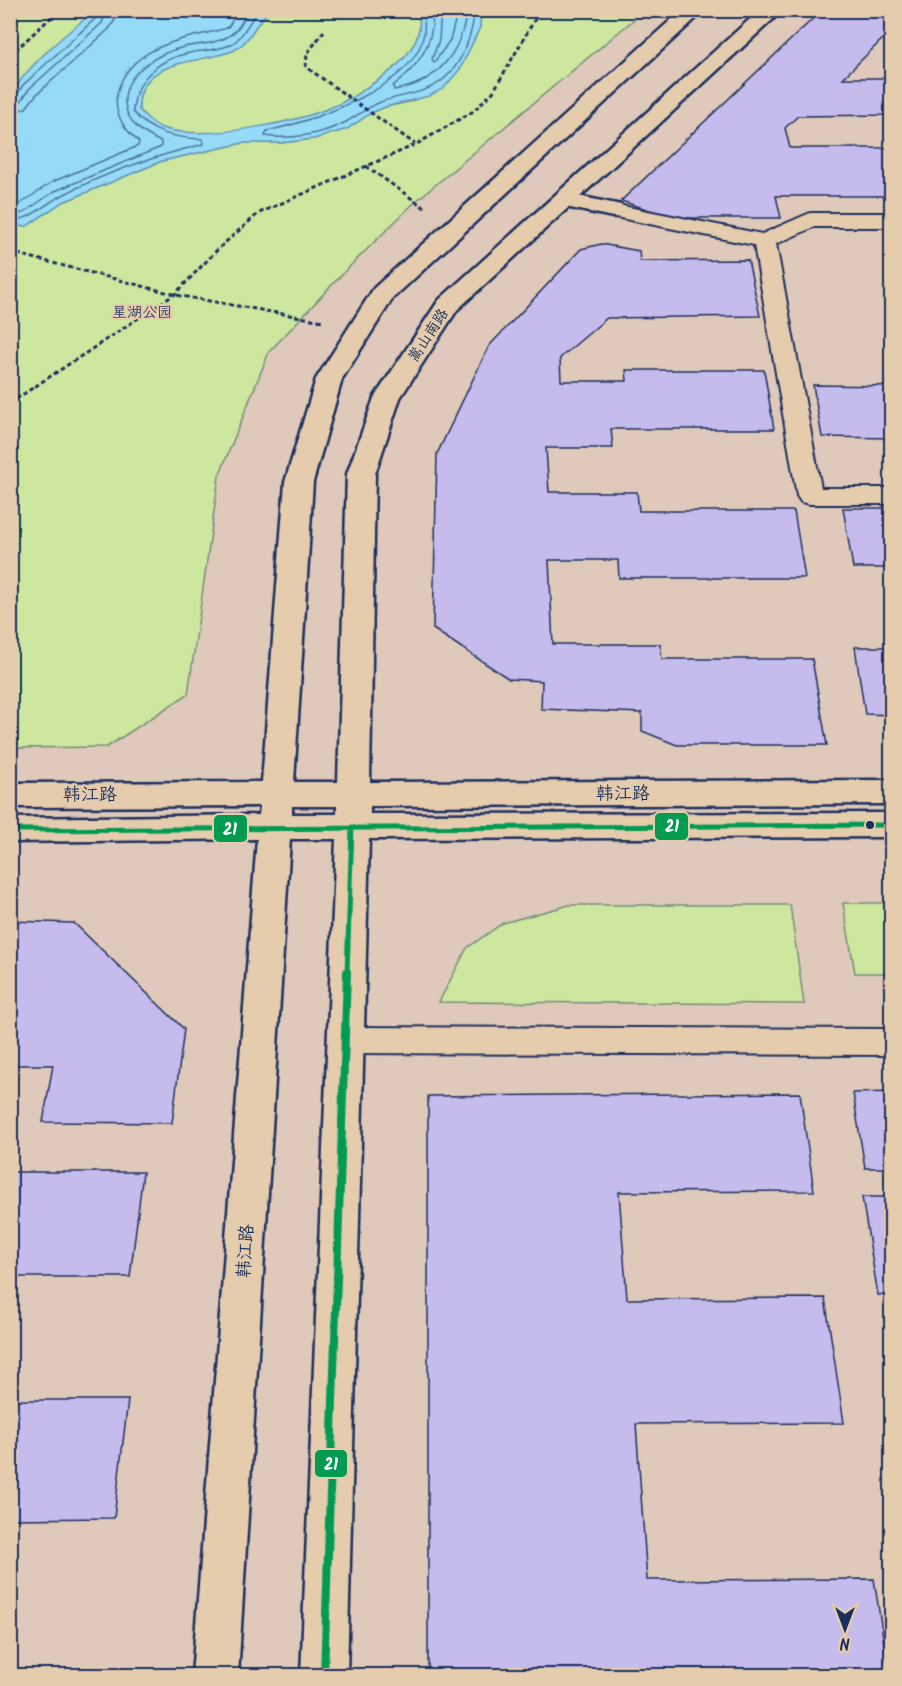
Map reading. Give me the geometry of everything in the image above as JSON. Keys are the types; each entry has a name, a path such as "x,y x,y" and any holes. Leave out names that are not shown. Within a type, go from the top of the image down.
{"street":[{"path":"276,810 299,482 329,379 383,293 696,10"},
{"name":"嵩山南路","path":"324,1676 362,474 387,398 448,305 773,10"},
{"path":"564,200 613,210"},
{"name":"韩江路","path":"353,810 891,792"},
{"name":"韩江路","path":"10,795 276,810 353,810 891,825"},
{"name":"韩江路","path":"10,830 276,810"},
{"name":"韩江路","path":"215,1676 276,810"}],"lane":[{"path":"613,210 764,241 810,220 891,220"},
{"path":"764,241 810,496 891,496"},
{"path":"345,1040 891,1042"}],"path":[{"path":"10,55 59,10"},
{"path":"10,403 175,294 219,248 259,213 415,145 472,112 493,92 535,18 534,10"},
{"path":"324,31 307,54 306,68 415,145"},
{"path":"366,166 430,212"},
{"path":"10,252 175,294 360,330"}],"green space":[{"path":"11,11 97,11 50,50 27,73 11,95"},
{"path":"270,11 418,11 419,31 411,49 389,72 351,98 308,116 234,131 188,133 160,127 152,123 139,110 141,93 148,81 158,72 172,66 232,51 244,43"},
{"name":"星湖公园","path":"481,11 644,11 416,201 345,271 269,352 219,476 188,694 107,747 11,748 11,227 27,226 61,203 162,161 243,143 281,143 314,139 347,129 371,113 385,107 413,101 460,69 480,27"},
{"path":"843,903 891,903 891,973 855,973"},
{"path":"569,905 790,905 804,1004 439,1002 467,948 503,923"}],"water":[{"path":"97,10 270,11 244,43 232,51 172,66 158,72 148,81 141,93 139,110 152,123 160,127 188,132 259,127 285,122 330,108 360,92 389,72 404,58 416,41 419,31 418,11 481,11 480,27 460,69 444,88 429,96 385,107 371,113 347,129 314,139 281,143 243,143 162,161 61,203 27,226 11,227 11,95 26,73 49,50"}],"building":[{"path":"822,10 892,10 892,30 843,78 886,78 892,95 892,115 798,116 785,128 790,148 892,148 892,196 776,196 781,218 675,218 621,201"},
{"path":"601,244 639,251 640,261 748,260 760,316 607,318 560,358 561,381 627,381 626,370 764,370 774,429 611,429 613,448 546,448 549,492 637,492 639,511 794,511 805,578 619,578 618,560 549,560 553,644 660,644 662,659 812,659 827,745 677,745 642,731 642,713 541,709 542,681 509,679 433,629 437,454 489,346 581,249"},
{"path":"813,385 892,386 892,438 822,437"},
{"path":"843,508 892,508 892,568 853,568"},
{"path":"855,647 892,647 892,715 865,714"},
{"path":"10,921 74,923 184,1029 172,1123 43,1122 53,1065 10,1065"},
{"path":"892,1092 892,1168 865,1168 853,1093"},
{"path":"800,1093 814,1191 619,1192 627,1299 825,1298 844,1423 636,1424 647,1580 874,1579 889,1676 428,1676 428,1096"},
{"path":"10,1172 143,1172 130,1277 10,1277"},
{"path":"862,1197 892,1197 892,1295 878,1295"},
{"path":"10,1400 128,1400 114,1518 10,1519"}],"transit line":[{"name":"21","path":"10,830 892,825"},
{"name":"21","path":"324,1676 352,827"}]}
